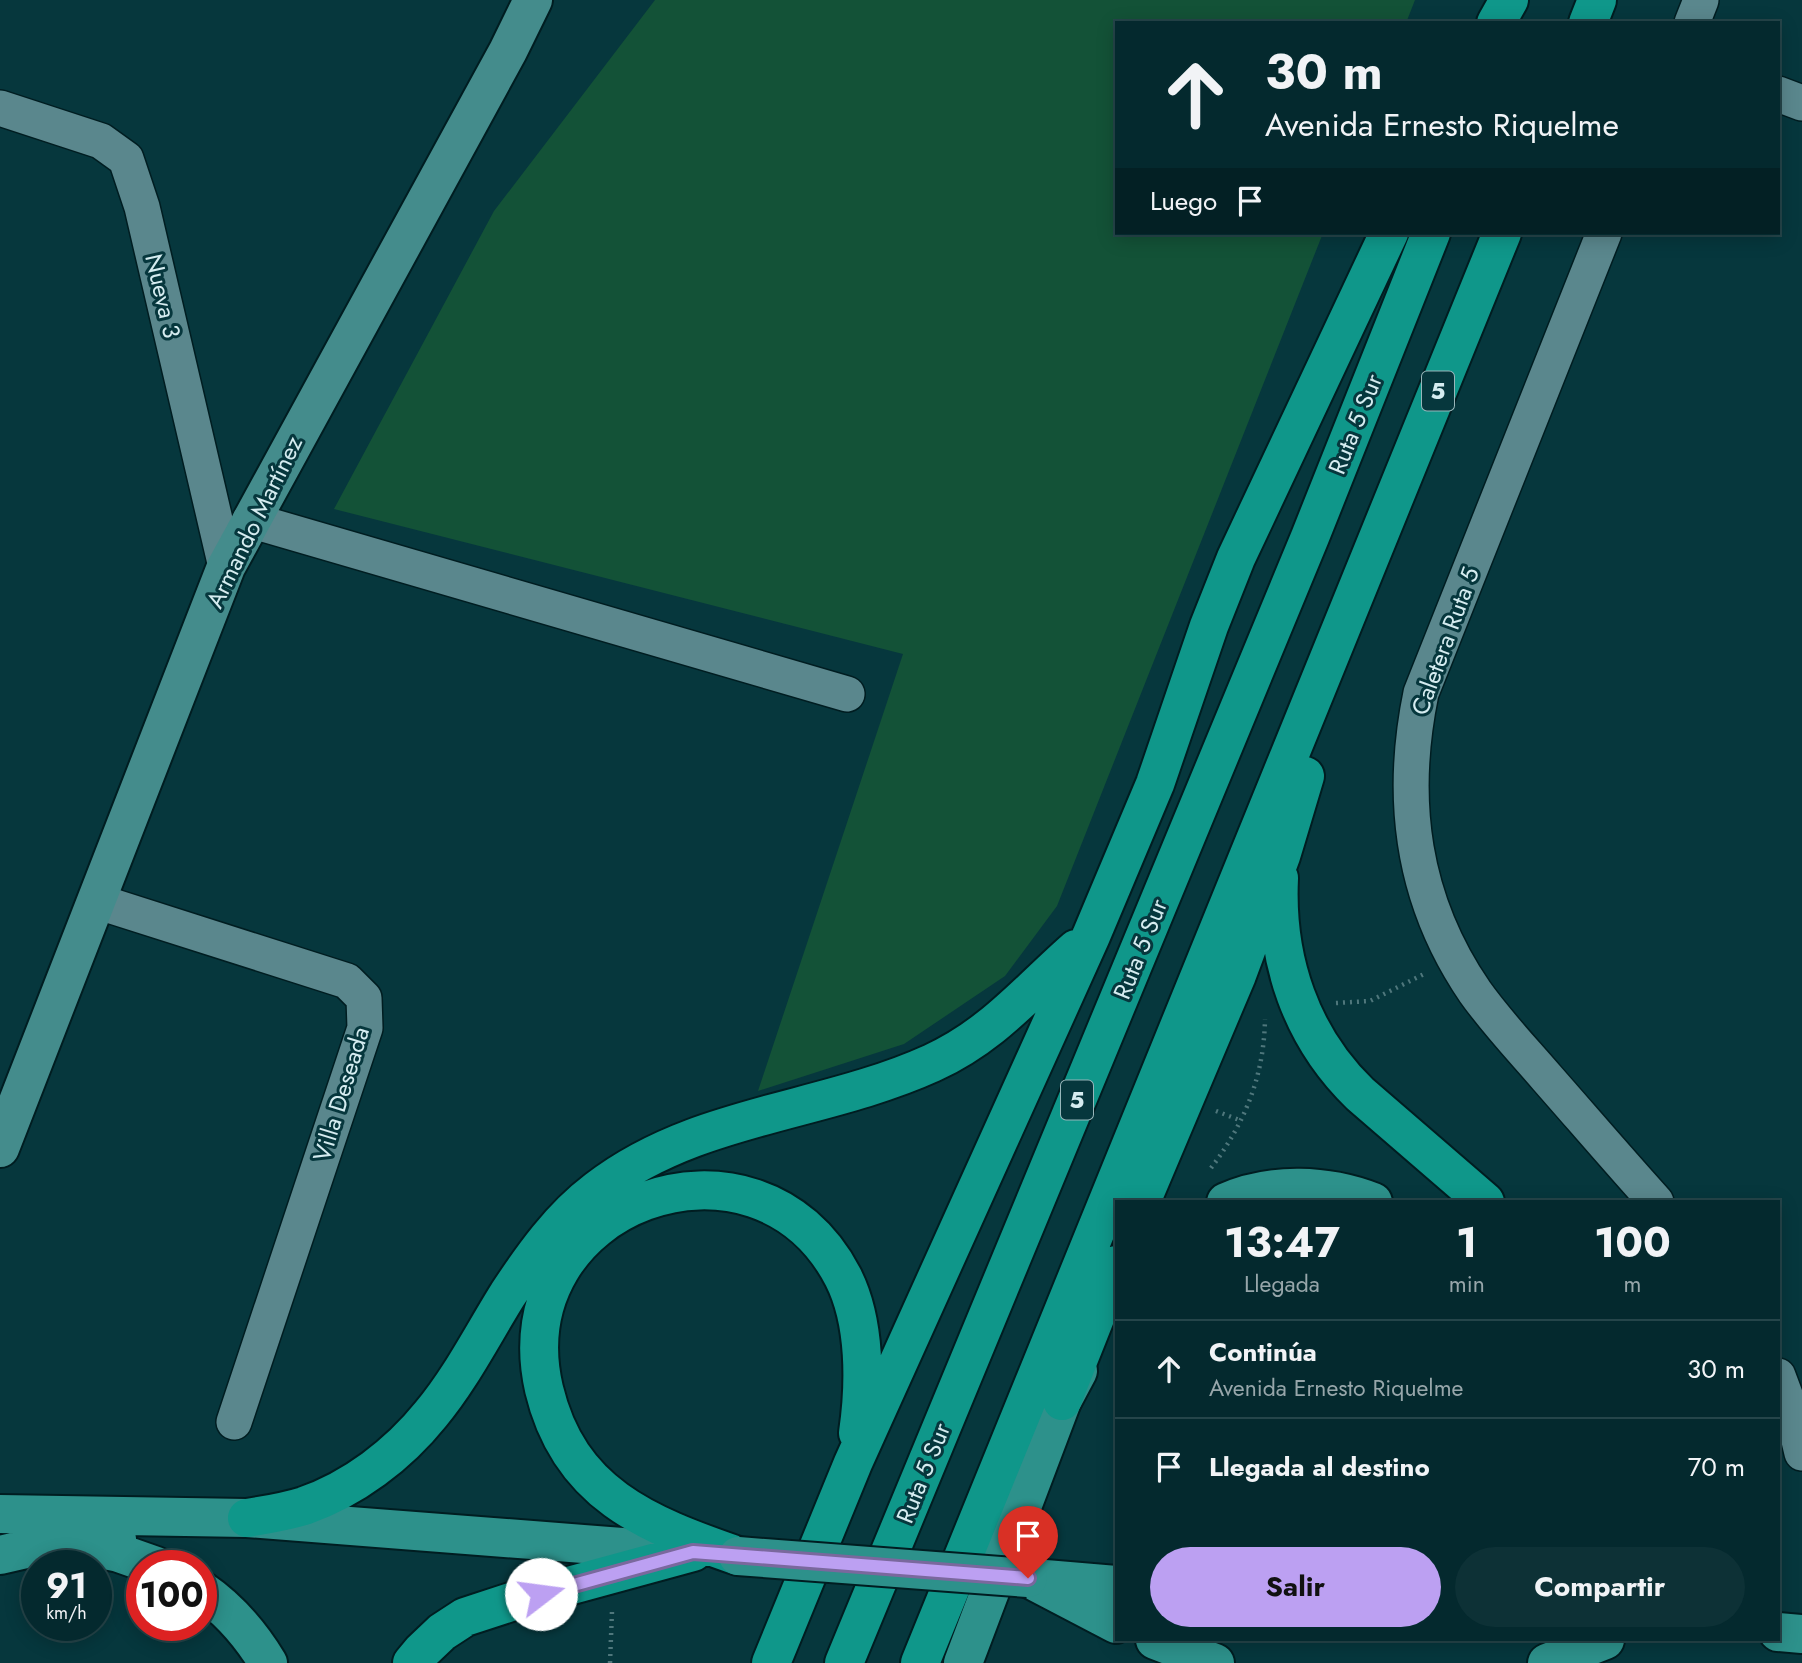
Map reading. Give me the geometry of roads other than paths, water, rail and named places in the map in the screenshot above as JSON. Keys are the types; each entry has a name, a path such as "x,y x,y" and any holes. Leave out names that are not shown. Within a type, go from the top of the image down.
{"highway":[{"path":"1497,21 1509,0"},
{"path":"1516,21 1524,0"},
{"path":"1589,21 1597,0"},
{"path":"771,1663 853,1463 1091,936 1155,785 1209,626 1236,558 1388,235"},
{"name":"Ruta 5 Sur","path":"844,1663 1304,550 1430,235"},
{"name":"5","path":"920,1663 1501,235"},
{"path":"1143,1200 1237,975 1281,856 1373,550"},
{"path":"1281,856 1279,886 1283,946 1298,1004 1315,1040 1352,1086 1483,1200"},
{"path":"247,1518 302,1507 328,1496 369,1472 406,1442 432,1413 543,1244 578,1206 617,1176 655,1154 717,1128 850,1092 931,1063 983,1033 1008,1014 1091,936"},
{"path":"738,1556 645,1520 590,1477 560,1437 549,1410 542,1381 540,1333 552,1286 563,1266 592,1231 610,1217 651,1198 696,1191 721,1191 746,1196 769,1205 792,1217 813,1234 844,1279 854,1305 861,1358 861,1394 853,1463"},
{"path":"1062,1401 1115,1268"},
{"path":"412,1663 442,1632 465,1617 693,1552"}],"main road":[{"name":"Armando Martínez","path":"0,1148 226,568 533,0"},
{"path":"1233,1200 1264,1191 1296,1187 1327,1190 1365,1200"},
{"path":"963,1663 1062,1401 1115,1304"},
{"path":"0,1514 247,1518 1115,1585"},
{"path":"0,1555 52,1542 108,1540 247,1518"},
{"path":"52,1542 126,1555"},
{"path":"1028,1578 1115,1623"},
{"path":"217,1603 246,1630 268,1663"},
{"path":"1780,1632 1802,1634"},
{"path":"1158,1641 1215,1663"},
{"path":"1547,1663 1602,1641"}],"street":[{"path":"1693,21 1701,0"},
{"path":"1780,95 1802,103"},
{"name":"Nueva 3","path":"0,108 101,141 126,159 142,207 226,568"},
{"name":"Caletera Ruta 5","path":"1603,235 1421,693 1413,730 1410,808 1423,884 1454,959 1476,993 1502,1025 1654,1200"},
{"path":"250,520 848,694"},
{"name":"Villa Deseada","path":"96,901 347,981 364,998 365,1028 234,1422"},
{"path":"1780,1381 1794,1419 1802,1453"}]}
